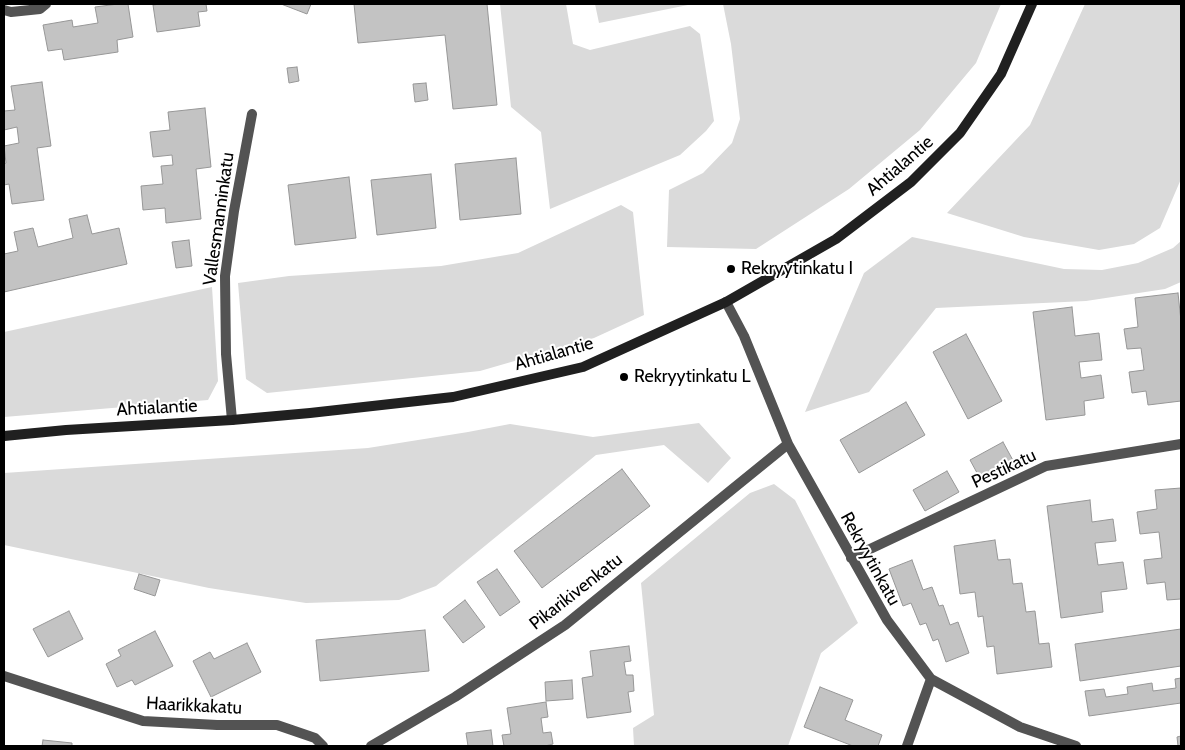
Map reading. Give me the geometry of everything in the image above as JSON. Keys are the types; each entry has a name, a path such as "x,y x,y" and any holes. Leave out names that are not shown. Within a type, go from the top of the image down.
{"main road":[{"name":"Ahtialantie","path":"4,436 66,430 232,420 453,397 583,367 726,302 836,239 911,182 960,133 1001,74 1032,4"}],"street":[{"path":"4,10 10,12 40,9 46,4"},
{"name":"Vallesmanninkatu","path":"232,420 226,354 225,276 234,211 252,114"},
{"name":"Rekryytinkatu","path":"726,302 744,336 788,444 886,620 931,679 1020,728 1076,746"},
{"name":"Pikarikivenkatu","path":"371,746 455,697 565,625 788,444"},
{"name":"Pestikatu","path":"850,558 1046,466 1181,444"},
{"name":"Haarikkakatu","path":"4,676 143,721 216,725 277,725 315,738 324,746"},
{"path":"907,746 931,679"}],"shaded area":[{"path":"500,4 566,4 573,44 590,50 690,26 700,34 714,121 680,155 550,209 541,132 511,107"},
{"path":"595,4 687,4 688,5 599,23"},
{"path":"723,4 1001,4 976,63 920,130 849,189 756,249 667,247 669,190 703,173 732,143 740,119 731,44"},
{"path":"1085,4 1181,4 1181,179 1160,228 1134,244 1099,250 1024,237 947,213 1030,125"},
{"path":"621,205 633,212 644,315 594,338 480,371 267,393 246,379 238,283 289,276 441,266 518,253"},
{"path":"912,237 1064,269 1102,270 1138,263 1173,248 1181,241 1181,282 1165,289 1086,301 936,308 869,392 805,412 864,273"},
{"path":"212,287 218,381 208,400 4,417 4,332"},
{"path":"699,423 731,458 708,483 664,445 596,455 436,586 399,600 306,603 209,588 4,545 4,473 368,448 510,424 593,437"},
{"path":"774,484 795,500 858,623 821,653 788,746 634,746 633,728 654,715 641,583 750,493"}],"building":[{"path":"128,4 133,37 117,40 118,52 64,60 62,49 48,51 43,25 72,20 73,27 98,23 95,7"},
{"path":"206,4 207,11 198,12 200,26 157,32 153,5"},
{"path":"281,4 311,4 307,14"},
{"path":"354,4 487,4 497,105 453,109 445,35 358,43"},
{"path":"297,67 299,81 289,83 287,68"},
{"path":"42,82 51,146 37,148 44,200 12,204 9,184 4,185 4,164 6,163 4,146 19,143 17,127 4,130 4,111 15,110 11,86"},
{"path":"426,83 428,100 415,102 413,84"},
{"path":"205,108 211,167 196,169 201,219 166,223 165,208 143,210 141,186 163,184 161,166 173,165 172,155 153,157 150,132 170,130 168,112"},
{"path":"516,158 521,214 460,220 455,164"},
{"path":"431,174 436,228 377,235 371,180"},
{"path":"349,177 356,238 295,245 288,185"},
{"path":"87,215 92,234 119,228 127,264 4,292 4,254 18,251 14,232 33,228 38,247 73,238 69,219"},
{"path":"189,240 192,266 176,268 172,242"},
{"path":"1178,293 1181,321 1181,401 1148,405 1146,391 1132,393 1129,372 1144,370 1141,348 1127,349 1124,329 1138,327 1135,298"},
{"path":"1072,307 1075,336 1099,333 1102,360 1079,362 1081,378 1101,375 1104,398 1084,401 1085,415 1046,420 1033,312"},
{"path":"966,334 1002,401 968,419 933,352"},
{"path":"906,402 925,435 859,473 840,440"},
{"path":"1003,442 1015,464 982,482 970,460"},
{"path":"622,469 650,506 542,588 514,551"},
{"path":"947,471 959,492 925,511 913,490"},
{"path":"1181,488 1181,599 1167,600 1165,582 1147,584 1144,560 1162,558 1159,532 1140,534 1137,512 1157,509 1155,490"},
{"path":"1090,500 1092,522 1113,519 1116,541 1095,543 1098,565 1123,562 1127,589 1101,592 1103,612 1061,618 1047,506"},
{"path":"995,540 998,560 1010,559 1013,584 1022,583 1026,612 1035,611 1039,644 1049,643 1052,667 997,674 994,646 987,647 983,616 978,617 975,592 960,594 954,546"},
{"path":"912,560 923,590 932,587 939,606 943,605 950,625 958,622 969,653 946,662 938,639 933,641 926,623 920,625 911,603 903,606 889,569"},
{"path":"497,569 520,602 500,616 477,582"},
{"path":"139,574 160,580 155,596 134,589"},
{"path":"465,600 485,627 463,643 443,617"},
{"path":"69,611 83,639 48,657 33,629"},
{"path":"1181,629 1181,666 1080,681 1075,644"},
{"path":"425,630 429,671 320,681 316,640"},
{"path":"155,631 173,666 135,685 132,680 117,687 106,664 121,656 118,650"},
{"path":"247,643 261,672 211,697 193,661 210,652 214,659"},
{"path":"629,646 631,661 624,662 626,675 633,675 634,691 628,692 631,712 587,718 582,678 593,676 590,651"},
{"path":"1181,678 1181,703 1089,716 1085,691 1104,689 1106,697 1128,694 1127,687 1152,683 1153,691 1176,688 1175,679"},
{"path":"572,680 573,699 546,701 545,682"},
{"path":"820,687 853,700 845,720 882,735 878,746 853,746 804,727"},
{"path":"546,702 548,717 541,718 543,733 551,732 553,744 545,746 504,746 502,735 511,734 507,708"},
{"path":"491,730 493,746 468,746 466,733"},
{"path":"1181,736 1181,746 1178,746 1177,737"},
{"path":"43,740 72,743 72,746 42,746"}],"place":[{"name":"Rekryytinkatu I","path":"731,269"},
{"name":"Rekryytinkatu L","path":"624,377"}]}
